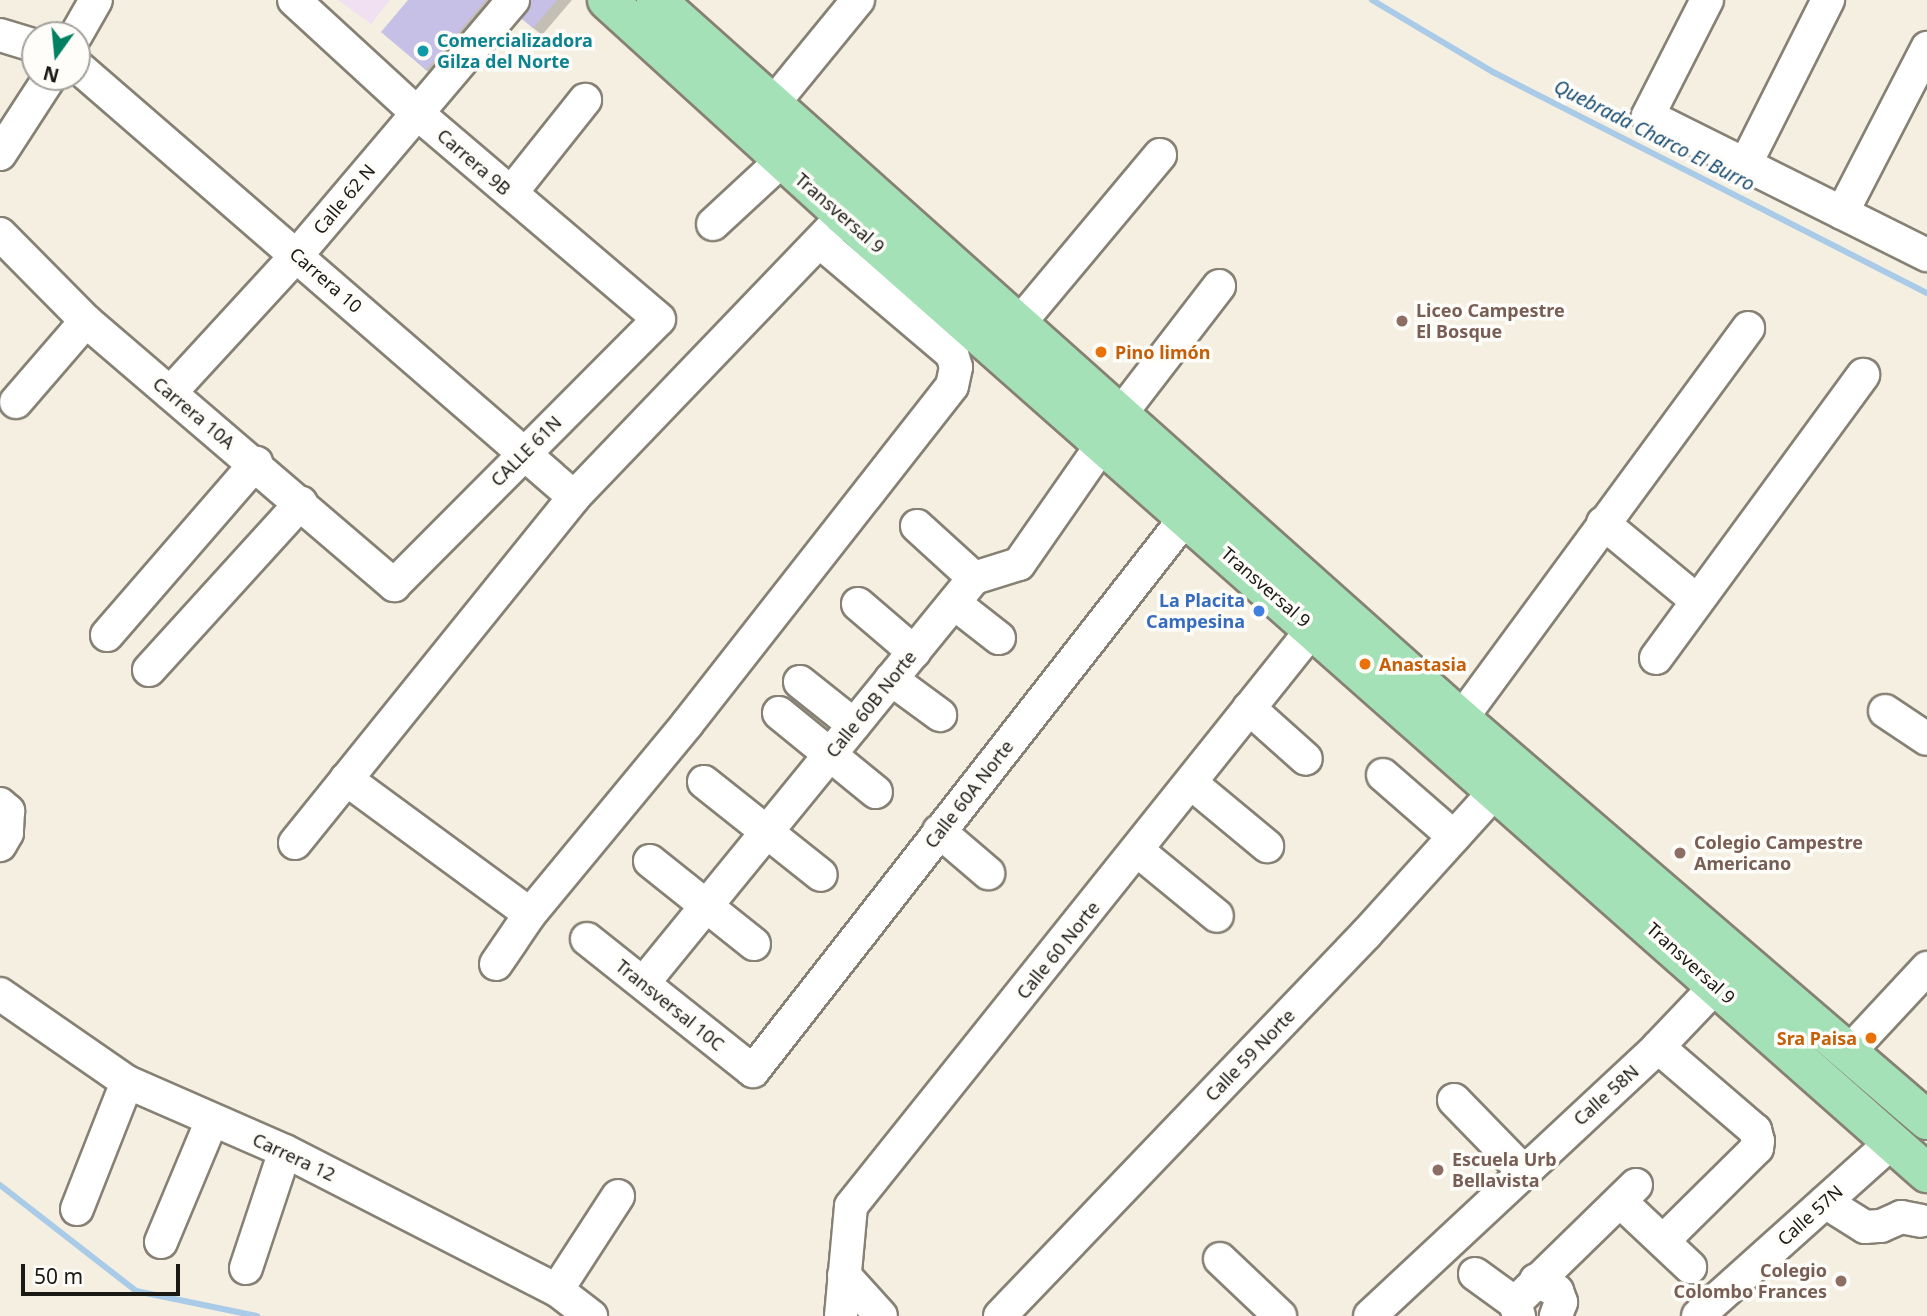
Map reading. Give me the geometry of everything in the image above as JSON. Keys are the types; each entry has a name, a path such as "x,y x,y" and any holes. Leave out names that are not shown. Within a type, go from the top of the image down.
{"main road":[{"name":"Transversal 9","path":"607,0 781,160 832,229 1111,430 1322,617 1496,790 1927,1173"},
{"name":"Transversal 9","path":"656,0 1017,326 1186,517 1461,719 1927,1120"}],"street":[{"path":"84,21 96,0"},
{"name":"Carrera 9B","path":"294,0 417,113 659,319"},
{"name":"Calle 62 N","path":"170,393 297,255 513,0"},
{"path":"772,105 859,0"},
{"path":"1707,0 1648,116 1927,255"},
{"path":"1745,164 1828,0"},
{"path":"0,35 21,42"},
{"path":"1842,213 1927,48"},
{"name":"Carrera 10","path":"91,78 574,497"},
{"path":"0,154 41,91"},
{"path":"511,193 585,100"},
{"path":"1017,326 1160,155"},
{"path":"713,223 781,160"},
{"path":"295,843 574,497 832,229 952,354 956,367 952,386 687,724 530,914 496,964"},
{"name":"Carrera 10A","path":"0,234 86,321 256,463 394,585"},
{"path":"917,526 974,578 1019,564 1111,430 1219,286"},
{"name":"CALLE 61N","path":"394,585 659,319"},
{"path":"16,402 86,321"},
{"path":"1461,719 1748,328"},
{"path":"1656,658 1863,375"},
{"path":"107,635 256,463"},
{"path":"149,670 301,503"},
{"name":"Calle 60A Norte","path":"752,1071 1186,517"},
{"path":"1603,523 1696,600"},
{"name":"Calle 60B Norte","path":"645,981 974,578"},
{"path":"954,603 999,638"},
{"path":"858,604 914,652"},
{"name":"Calle 60 Norte","path":"841,1316 851,1206 1138,851 1322,617"},
{"path":"891,680 940,715"},
{"path":"800,682 854,725"},
{"path":"1249,708 1306,759"},
{"path":"1885,711 1924,731"},
{"path":"779,713 828,757 876,792"},
{"path":"1383,775 1454,836"},
{"path":"346,779 530,914"},
{"path":"705,782 821,875"},
{"path":"1191,783 1267,846"},
{"name":"Calle 59 Norte","path":"1000,1316 1496,790"},
{"path":"0,845 7,834 4,808"},
{"path":"939,831 988,873"},
{"path":"1138,851 1217,916"},
{"path":"650,861 754,944"},
{"name":"Transversal 10C","path":"587,939 645,981 752,1071"},
{"path":"1849,1052 1927,968"},
{"name":"Calle 58N","path":"1370,1316 1522,1170 1658,1047 1716,986"},
{"name":"Carrera 12","path":"0,994 127,1082 285,1151 557,1290 591,1316"},
{"path":"1658,1047 1755,1130 1758,1141 1757,1147 1663,1241"},
{"path":"77,1209 127,1082"},
{"path":"1454,1100 1522,1170"},
{"path":"161,1242 212,1120"},
{"name":"Calle 57N","path":"1698,1316 1892,1142"},
{"path":"246,1268 285,1151"},
{"path":"1475,1274 1517,1310 1536,1280 1629,1194 1663,1241 1690,1267"},
{"path":"557,1290 618,1196"},
{"path":"1825,1202 1865,1227 1881,1226 1901,1217 1921,1221"},
{"path":"1220,1259 1280,1316"},
{"path":"844,1275 881,1316"},
{"path":"1536,1280 1557,1291 1561,1302 1556,1316"}],"shaded area":[{"path":"338,0 390,0 371,24"}],"building":[{"name":"Comercializadora Gilza del Norte","path":"408,0 486,0 426,70 381,32"},
{"path":"521,0 557,0 533,28 512,11"}],"waterway":[{"name":"Quebrada Charco El Burro","path":"1372,0 1493,72 1927,293"},
{"path":"0,1185 136,1291 257,1316"}],"place":[{"name":"Comercializadora Gilza del Norte","path":"423,51"},
{"name":"Liceo Campestre El Bosque","path":"1402,321"},
{"name":"Pino limón","path":"1101,352"},
{"name":"La Placita Campesina","path":"1259,611"},
{"name":"Anastasia","path":"1365,664"},
{"name":"Colegio Campestre Americano","path":"1680,853"},
{"name":"Sra Paisa","path":"1871,1038"},
{"name":"Escuela Urb Bellavista","path":"1438,1170"},
{"name":"Colegio Colombo Frances","path":"1841,1281"}]}
